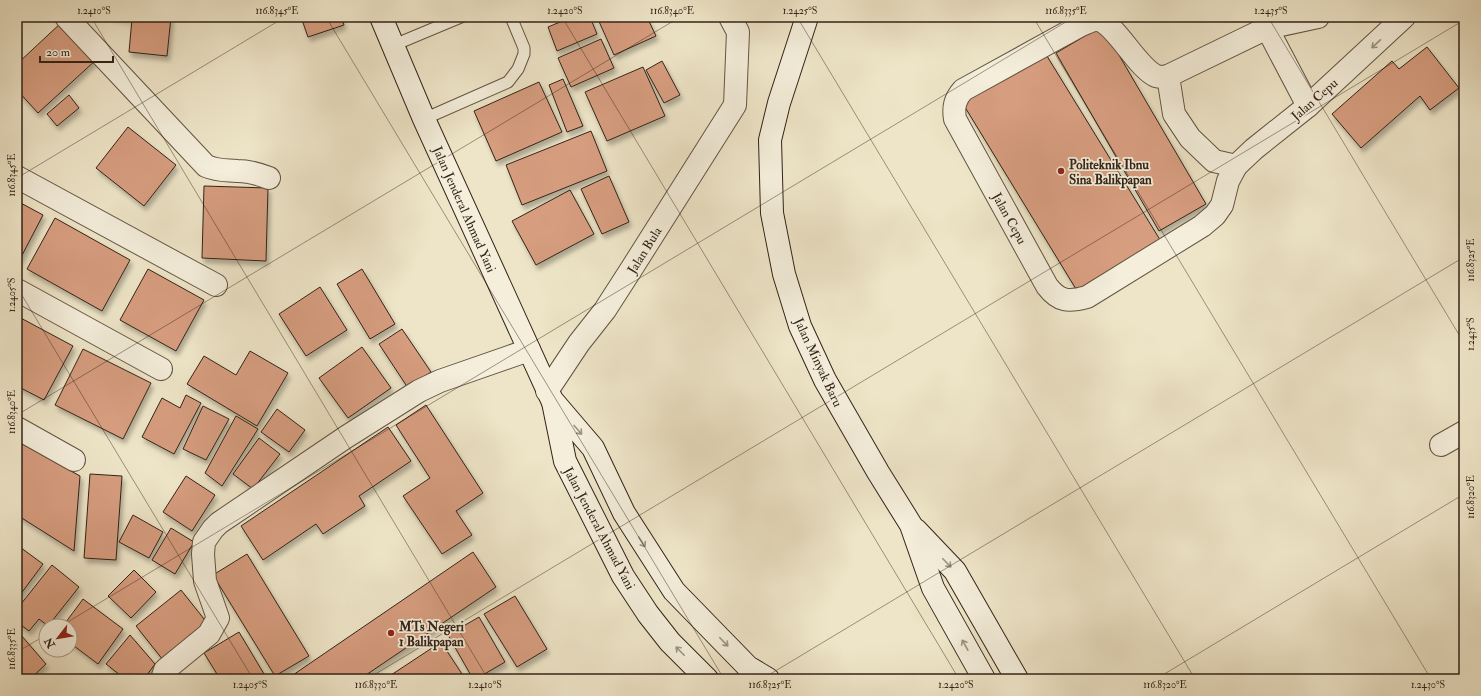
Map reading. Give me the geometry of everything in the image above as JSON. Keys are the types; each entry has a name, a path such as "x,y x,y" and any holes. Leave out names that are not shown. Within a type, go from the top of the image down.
{"street":[{"path":"66,17 206,166 216,171 239,170 268,178"},
{"name":"Jalan Jenderal Ahmad Yani","path":"381,17 424,119 550,396 565,461 623,576 648,614 670,642 707,679"},
{"name":"Jalan Bula","path":"550,396 579,343 604,310 632,268 735,105 738,32 730,17"},
{"name":"Jalan Minyak Baru","path":"807,17 803,24 770,140 772,213 784,274 800,326 825,380 878,472 911,525 933,588 977,675"},
{"path":"1236,166 1214,161 1190,138 1174,114 1168,76 1267,28 1318,17"},
{"name":"Jalan Cepu","path":"1168,76 1157,77 1147,70 1109,26 1096,20 1081,25 963,90 958,96 954,110 955,119 1047,286 1053,294 1062,299 1074,301 1088,297 1202,226 1215,215 1222,205 1228,181 1236,166 1254,148 1308,106 1404,17"},
{"path":"1267,28 1308,106"},
{"path":"17,177 216,284"},
{"path":"17,290 161,369"},
{"path":"162,679 165,670 209,634 218,618 205,581 203,554 204,542 219,523 339,441 419,391 440,381 529,350"},
{"name":"Jalan Jenderal Ahmad Yani","path":"550,396 593,448 624,513 674,591 748,667 768,679"},
{"path":"17,428 74,460"},
{"path":"1441,445 1464,432"},
{"path":"911,525 955,571 1017,679"}],"lane":[{"path":"394,45 461,17"},
{"path":"424,119 508,82 518,69 524,54 524,48 510,17"}],"building":[{"path":"111,17 171,17 167,56 129,52 132,19"},
{"path":"301,17 341,17 344,25 308,37"},
{"path":"572,17 590,17 597,34 557,51 548,27"},
{"path":"597,17 647,17 656,36 614,55"},
{"path":"62,22 97,59 38,113 17,90 17,64"},
{"path":"1102,26 1206,204 1159,231 1056,53"},
{"path":"601,39 614,68 571,87 558,58"},
{"path":"1427,47 1459,88 1430,110 1420,96 1361,148 1332,114 1392,61 1399,69"},
{"name":"Politeknik Ibnu Sina Balikpapan","path":"1042,48 1162,243 1079,294 960,99"},
{"path":"662,61 680,95 664,103 646,70"},
{"path":"643,67 665,116 607,141 585,92"},
{"path":"563,79 583,126 567,132 549,85"},
{"path":"539,82 562,132 496,161 474,111"},
{"path":"69,95 79,108 57,126 47,114"},
{"path":"128,127 176,165 144,206 96,168"},
{"path":"591,131 607,171 522,205 506,165"},
{"path":"609,176 629,222 602,234 581,189"},
{"path":"204,186 268,188 266,261 202,258"},
{"path":"570,190 594,234 536,265 512,221"},
{"path":"17,201 43,215 18,263 17,262"},
{"path":"55,218 130,260 102,311 27,269"},
{"path":"148,269 204,300 176,351 120,320"},
{"path":"362,269 395,324 370,339 337,284"},
{"path":"320,287 347,330 306,356 279,314"},
{"path":"17,316 73,346 44,400 17,386"},
{"path":"402,329 431,372 408,388 379,344"},
{"path":"362,347 391,388 348,418 319,378"},
{"path":"83,349 151,383 123,439 55,405"},
{"path":"250,351 288,373 257,426 187,384 204,356 236,375"},
{"path":"186,395 201,403 174,454 142,437 162,398 180,408"},
{"path":"426,405 483,493 456,511 472,535 442,554 403,496 430,478 396,425"},
{"path":"203,406 229,419 206,460 183,449"},
{"path":"277,409 305,430 289,452 261,432"},
{"path":"236,416 258,429 222,486 205,473"},
{"path":"388,427 411,461 359,496 365,506 323,534 316,524 263,560 241,526"},
{"path":"259,438 280,454 253,489 233,474"},
{"path":"17,441 80,476 74,551 17,515"},
{"path":"90,474 122,476 116,560 84,558"},
{"path":"186,476 215,495 192,531 163,512"},
{"path":"133,515 163,532 149,558 119,542"},
{"path":"171,528 194,542 175,574 152,560"},
{"path":"17,545 43,564 17,599"},
{"name":"MTs Negeri 1 Balikpapan","path":"473,552 496,587 360,679 287,679"},
{"path":"247,554 309,656 275,676 213,575"},
{"path":"52,565 79,587 54,618 38,618 38,620 29,631 17,622 17,609"},
{"path":"134,570 156,592 131,618 108,596"},
{"path":"181,590 208,624 163,660 136,626"},
{"path":"515,596 547,649 517,667 484,614"},
{"path":"83,599 123,629 98,664 78,649 78,618 69,618"},
{"path":"479,617 505,662 476,679 473,679 448,635"},
{"path":"239,632 267,679 220,679 204,653"},
{"path":"21,635 38,655 38,658 41,658 46,664 30,679 17,679 17,639"},
{"path":"130,635 155,664 144,679 125,679 106,664"},
{"path":"441,642 464,677 461,679 385,679"}],"place":[{"name":"Politeknik Ibnu Sina Balikpapan","path":"1061,171"},
{"name":"MTs Negeri 1 Balikpapan","path":"391,633"}]}
